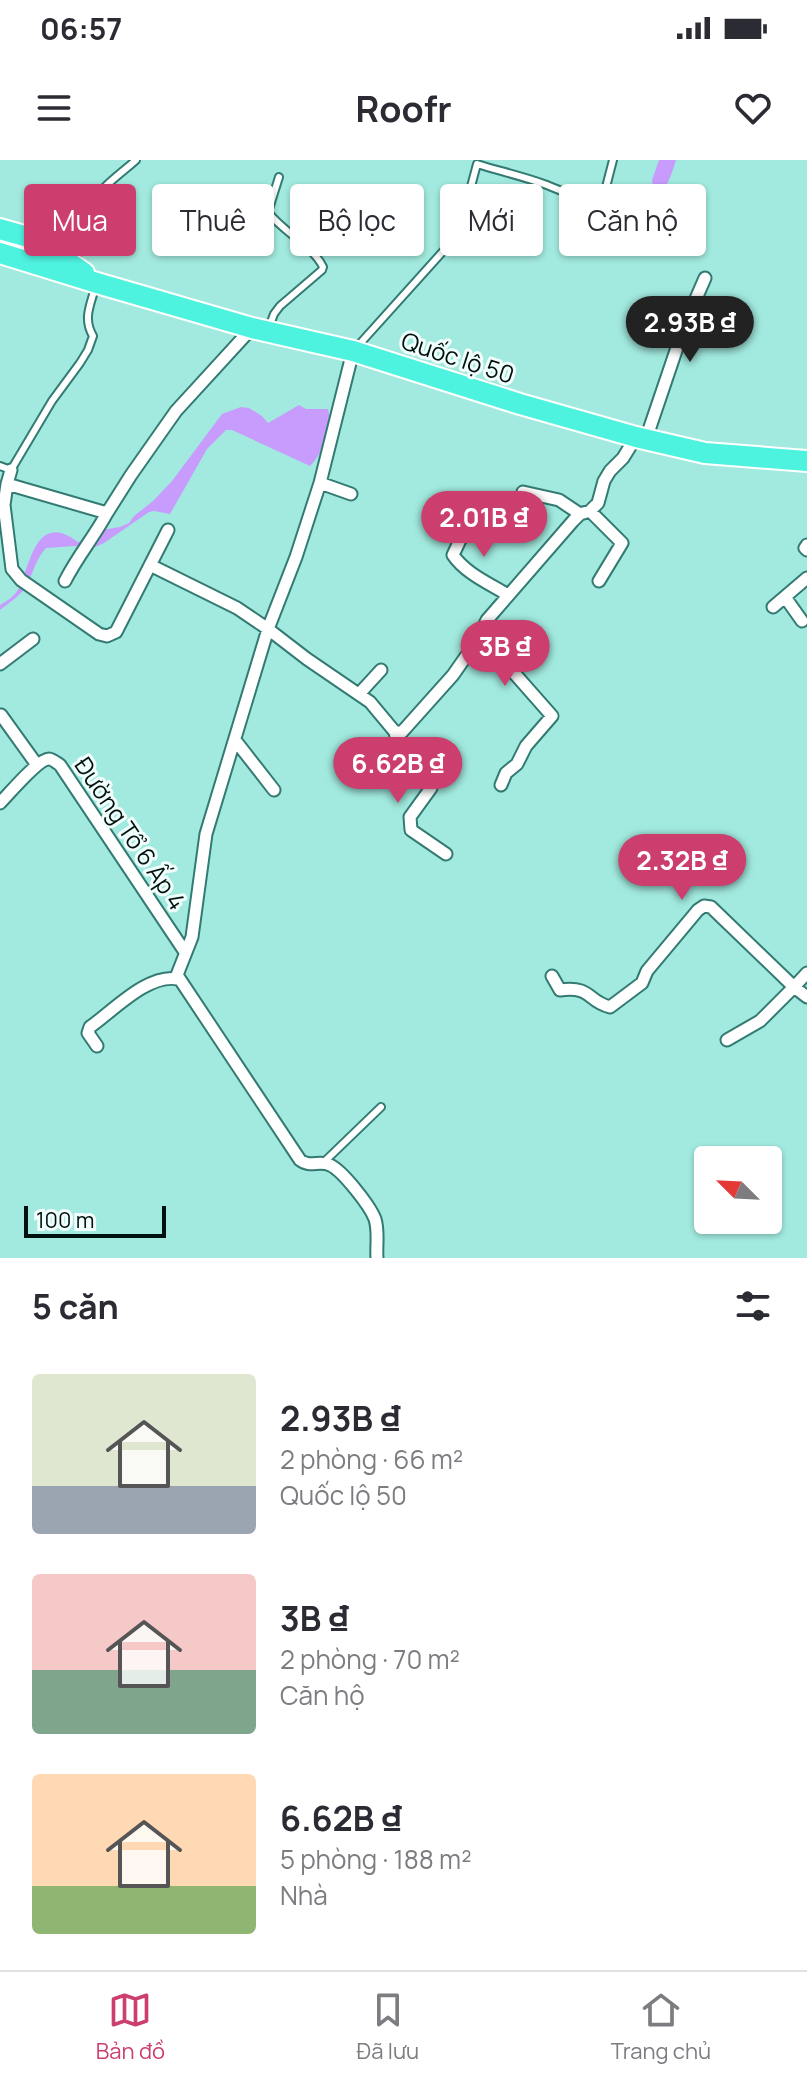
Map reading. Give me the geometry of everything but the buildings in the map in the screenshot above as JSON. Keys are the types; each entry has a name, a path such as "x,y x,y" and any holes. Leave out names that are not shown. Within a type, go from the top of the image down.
{"highway":[{"path":"0,229 35,239 97,283"},
{"name":"Quốc lộ 50","path":"0,253 260,329 353,351 520,404 641,438 705,453 807,461"}],"street":[{"path":"395,732 402,732 443,686 476,642 487,620 508,595 585,512 598,503 610,471 641,438 705,278"},
{"path":"65,581 131,475 176,411 260,329"},
{"path":"353,351 320,483 268,629 206,834 192,937 178,970 178,979 300,1160 313,1166 323,1163 331,1165 340,1172 374,1217 377,1258"},
{"path":"6,468 4,505 12,569 21,580 99,634 107,636 116,632 168,530"},
{"path":"320,483 351,494"},
{"path":"7,484 107,513"},
{"path":"523,492 549,496 585,512 622,543 599,581"},
{"path":"476,520 453,555 508,595"},
{"path":"150,565 237,608 370,702 395,732 402,752 427,778 431,788 410,817 411,830 446,854"},
{"path":"773,607 807,578"},
{"path":"785,597 802,621"},
{"path":"0,664 33,639"},
{"path":"476,642 515,674 552,716 526,746 517,764 506,773 501,785"},
{"path":"359,694 381,670"},
{"path":"0,714 37,765"},
{"path":"235,740 274,790"},
{"name":"Đường Tổ 6 Ấp 4","path":"0,803 46,759 60,765 185,952"},
{"path":"552,976 560,990 580,989 602,1005 610,1007 642,983 647,971 704,906 711,907 807,997"},
{"path":"727,1040 760,1021 807,973"},
{"path":"97,1046 88,1033 90,1027 150,983 168,977 178,979"}],"lane":[{"path":"75,266 83,224 92,204 99,193 136,160"},
{"path":"465,160 542,183 564,193 598,200 605,191 613,160"},
{"path":"353,351 455,238 477,164"},
{"path":"260,329 323,267 319,259 268,212 279,177"},
{"path":"6,468 88,350 93,336 86,317 97,283"},
{"path":"323,1163 381,1107"}],"shaded area":[{"path":"659,160 676,160 666,184 652,184"},
{"path":"299,405 306,409 328,409 326,439 310,466 226,430 207,449 170,514 149,512 95,547 46,548 25,587 0,610 0,605 17,591 32,553 44,536 53,532 78,542 93,540 102,530 129,523 172,481 222,414 241,407 249,408 268,423"}]}
